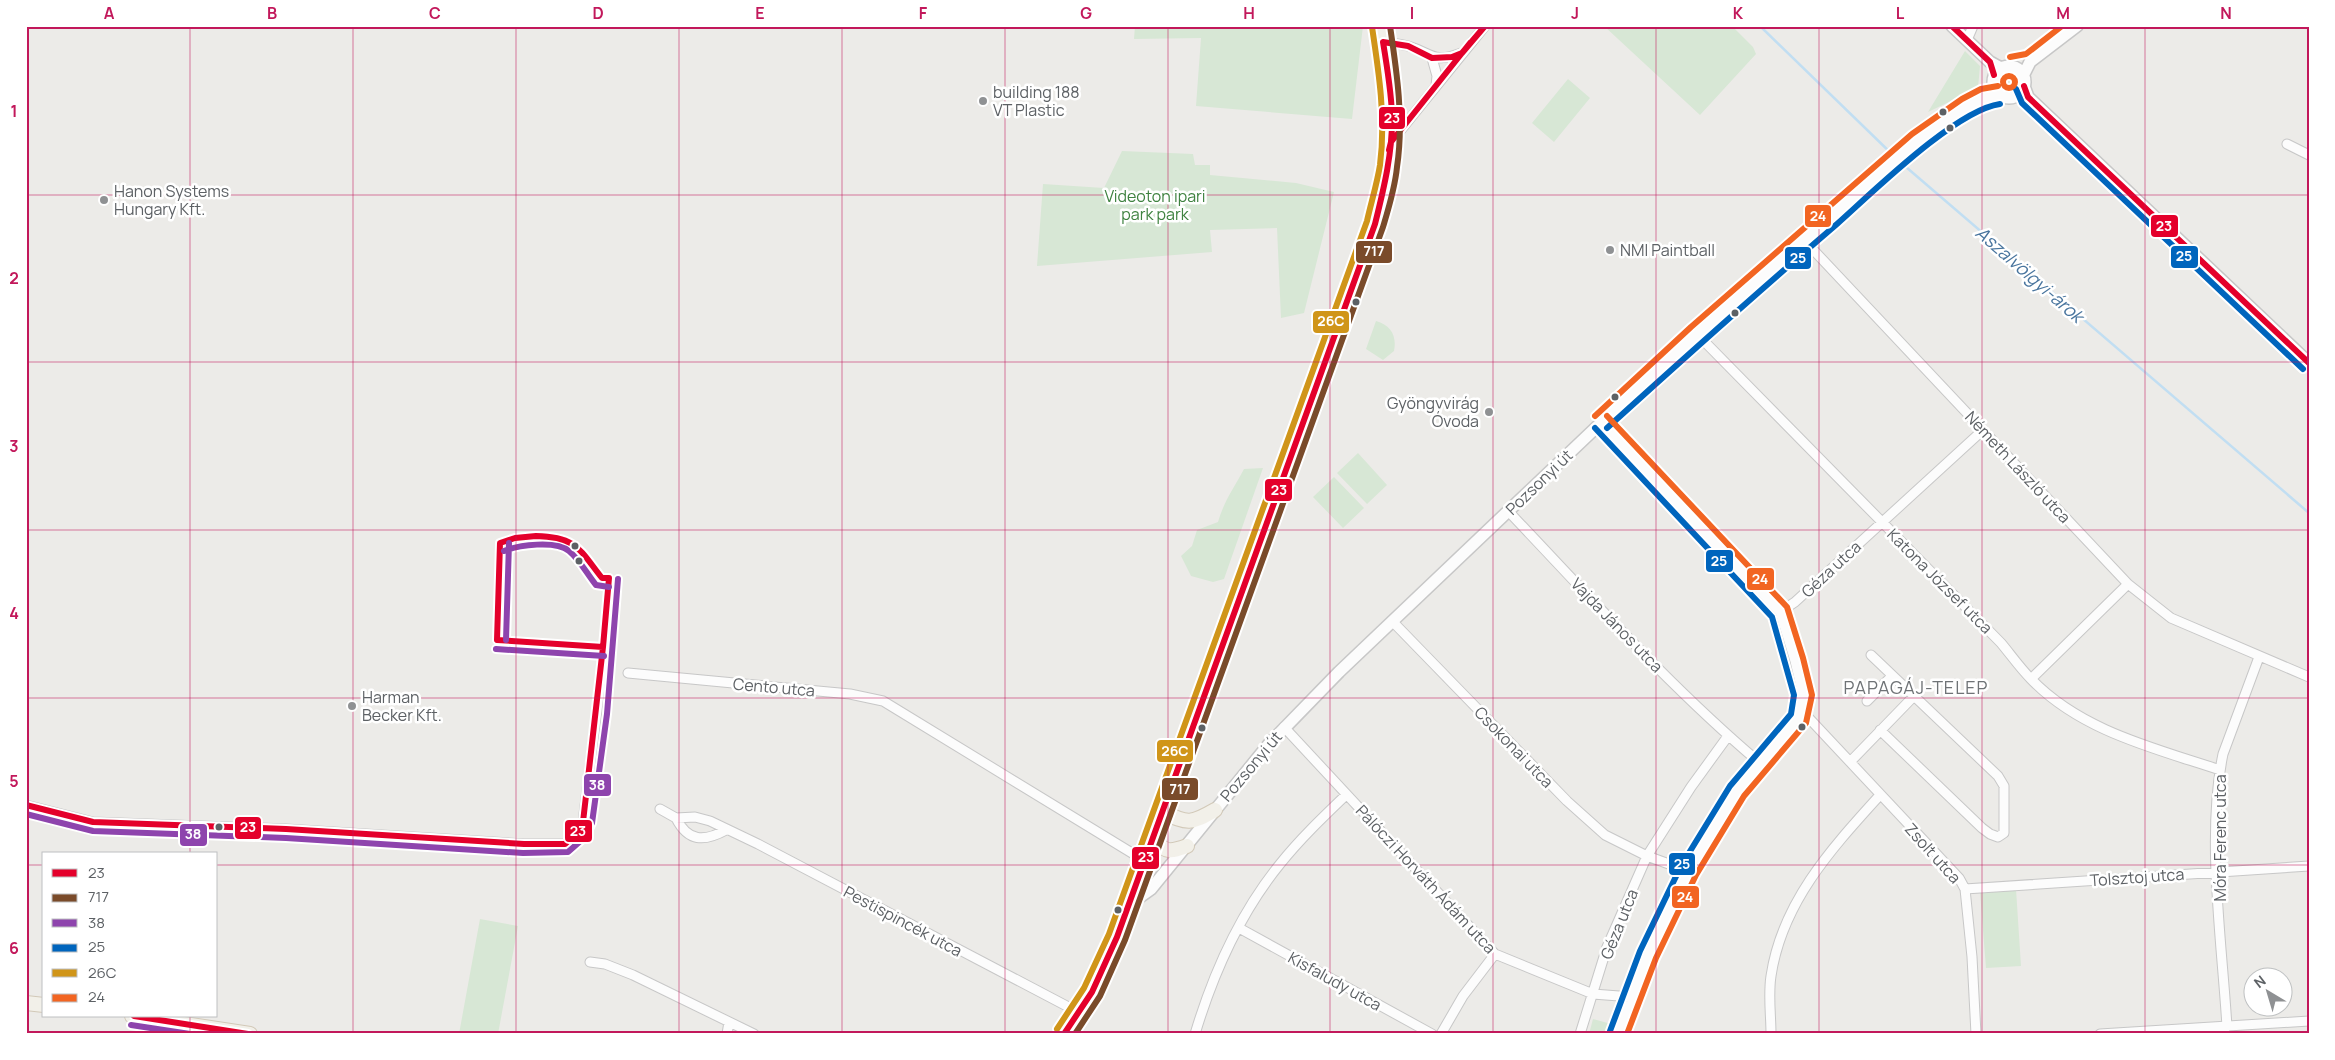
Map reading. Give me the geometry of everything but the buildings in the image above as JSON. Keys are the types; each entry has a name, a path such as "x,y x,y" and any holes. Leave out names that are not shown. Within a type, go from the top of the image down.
{"main road":[{"path":"1064,1034 1080,1013 1100,977 1130,904 1369,242 1385,187 1391,142 1391,100 1381,26"},
{"path":"1162,812 1183,822 1193,822 1215,810"},
{"path":"1153,840 1163,850 1172,851 1187,846"},
{"path":"26,1003 42,1005"},
{"path":"145,1018 250,1034"}],"street":[{"path":"1391,142 1485,26"},
{"path":"1952,26 1990,62 2000,78 2008,98 2016,96 2028,97"},
{"path":"1967,40 1973,26"},
{"path":"2000,78 2030,62 2077,26"},
{"path":"1383,42 1408,46 1432,58 1452,57 1462,53"},
{"path":"1432,58 1438,76 1436,86"},
{"path":"2016,96 2024,81 2030,62"},
{"path":"2000,78 2019,70 2028,97 2309,363"},
{"name":"Pozsonyi út","path":"1130,904 1151,889 1237,781 1284,728 1601,422 1697,334 1903,154 1951,117 1984,97 2000,78"},
{"path":"2288,144 2309,155"},
{"name":"Németh László utca","path":"1804,240 2128,584 2171,618 2309,677"},
{"name":"Katona József utca","path":"1697,334 2001,643 2031,679 2068,709 2110,733 2220,770"},
{"path":"1601,422 1780,612 1801,682 1803,695 1799,718 1760,763 1722,812 1688,871 1660,926 1618,1034"},
{"name":"Géza utca","path":"1780,612 1795,602 1982,430"},
{"name":"Vajda János utca","path":"1508,511 1634,644 1728,736"},
{"path":"2031,679 2128,584"},
{"name":"Csokonai utca","path":"1393,622 1583,816 1605,835 1647,856"},
{"path":"26,806 93,822 286,829 532,844 566,844 578,832 582,822 604,647"},
{"path":"1871,656 2001,781 2004,786 2004,833 1998,837 1982,828 1880,730"},
{"name":"Móra Ferenc utca","path":"2227,1027 2217,872 2217,809 2220,770 2223,754 2259,657"},
{"name":"Cento utca","path":"628,673 850,694 883,700 1145,861"},
{"path":"1867,701 1892,676"},
{"path":"1850,762 1914,696"},
{"name":"Zsolt utca","path":"1801,713 1806,714 1880,795 1952,869 1965,890 1972,957 1976,1034"},
{"name":"Pálóczi Horváth Ádám utca","path":"1284,728 1495,954 1593,994"},
{"path":"1728,736 1760,763"},
{"name":"Géza utca","path":"1580,1034 1608,947 1647,856 1700,773 1728,736"},
{"path":"1195,1034 1216,978 1239,928 1264,886 1312,829 1346,795"},
{"path":"1771,1034 1770,995 1772,970 1778,946 1792,911 1801,893 1824,859 1880,795"},
{"name":"Pestispincék utca","path":"660,809 676,818 695,817 710,821 758,844 1080,1013"},
{"name":"Pestispincék utca","path":"676,818 681,828 698,838 708,838 726,830"},
{"path":"1647,856 1688,871"},
{"name":"Tolsztoj utca","path":"1965,890 2309,866"},
{"name":"Kisfaludy utca","path":"1239,928 1432,1034"},
{"path":"1441,1034 1463,996 1495,954"},
{"path":"590,962 605,964 633,975 754,1034"},
{"path":"1593,994 1632,998"},
{"path":"2100,1034 2309,1021"},
{"path":"727,1034 729,1022"}],"green space":[{"path":"1135,26 1363,26 1352,119 1196,106 1201,38 1134,39"},
{"path":"1604,26 1732,26 1753,47 1756,54 1700,115"},
{"path":"1965,51 1980,66 1978,88 1928,112"},
{"path":"2009,74 2014,76 2016,81 2014,86 2009,88 2004,86 2002,81 2004,76"},
{"path":"1568,79 1590,98 1554,142 1532,123"},
{"name":"Videoton ipari park park","path":"1122,151 1193,154 1195,165 1210,165 1210,175 1296,183 1334,192 1304,313 1281,318 1277,228 1210,230 1212,252 1037,266 1043,184 1104,188"},
{"path":"1376,321 1389,328 1395,341 1394,351 1383,360 1366,349"},
{"path":"1358,453 1387,485 1367,504 1337,473"},
{"path":"1263,468 1224,579 1213,582 1191,576 1181,556 1192,546 1197,530 1218,522 1226,501 1244,469"},
{"path":"1334,477 1364,508 1343,528 1313,497"},
{"path":"2016,889 2021,966 1986,968 1980,892"},
{"path":"480,919 518,926 498,1034 459,1034"},
{"path":"1593,1019 1615,1025 1613,1034 1589,1034"}],"waterway":[{"name":"Aszalvölgyi-árok","path":"1760,26 1895,157"},
{"name":"Aszalvölgyi-árok","path":"1899,161 2309,513"}],"transit line":[{"name":"717","path":"1075,1034 1100,996 1125,940 1383,227 1395,182 1400,132 1397,79 1390,26"},
{"name":"23","path":"1064,1034 1092,992 1117,937 1375,224 1387,169 1392,128 1391,96 1383,42 1408,46 1432,58 1452,57 1462,53 1485,26"},
{"name":"23","path":"1952,26 1990,62 1994,75"},
{"name":"24","path":"2010,57 2026,54 2062,26"},
{"name":"26C","path":"1057,1029 1084,988 1109,934 1367,221 1376,186 1382,148 1382,113 1372,27"},
{"name":"23","path":"1389,150 1391,142 1470,43"},
{"name":"24","path":"2007,76 2011,76 2015,82 2011,88 2007,88 2003,84 2003,80 2007,76"},
{"name":"24","path":"1595,416 1691,327 1912,134 1962,99 1981,89 1998,86"},
{"name":"23","path":"2024,86 2028,97 2309,363"},
{"name":"25","path":"2016,89 2022,103 2303,369"},
{"name":"25","path":"1607,428 1916,154 1961,121 1982,110 2000,104"},
{"name":"24","path":"1607,416 1787,607 1812,695 1806,723 1744,796 1696,875 1656,958 1627,1034"},
{"name":"25","path":"1595,428 1772,617 1794,695 1791,714 1730,786 1681,866 1640,951 1610,1031"},
{"name":"23","path":"536,536 560,539 576,546 602,578 609,578 603,647 497,640 500,543 515,538 536,536"},
{"name":"38","path":"506,640 509,543"},
{"name":"38","path":"504,551 537,545 563,548 577,559 596,585 609,587"},
{"name":"38","path":"26,814 93,831 286,838 523,853 568,852 585,837 592,823 607,714 618,579"},
{"name":"23","path":"26,805 93,822 286,829 524,844 565,844 578,832 583,822 603,647"},
{"name":"38","path":"496,649 604,656"},
{"name":"23","path":"147,1018 248,1034"},
{"name":"38","path":"131,1025 190,1034"}],"place":[{"name":"building 188 VT Plastic","path":"983,101"},
{"name":"Hanon Systems Hungary Kft.","path":"104,200"},
{"name":"NMI Paintball","path":"1610,250"},
{"name":"Gyöngyvirág Óvoda","path":"1489,412"},
{"name":"Harman Becker Kft.","path":"352,706"}],"district":[{"name":"PAPAGÁJ-TELEP","path":"1916,687"}]}
